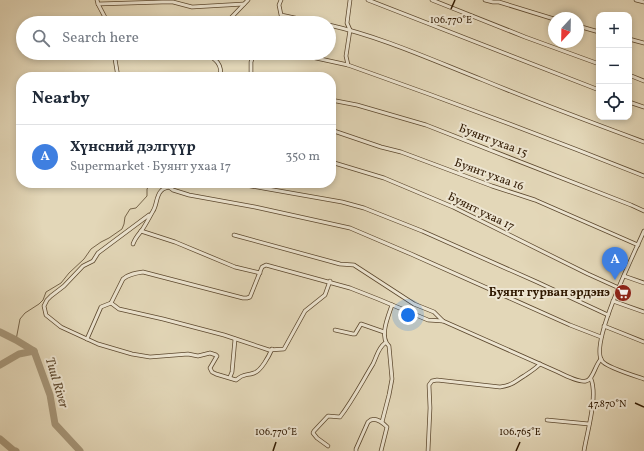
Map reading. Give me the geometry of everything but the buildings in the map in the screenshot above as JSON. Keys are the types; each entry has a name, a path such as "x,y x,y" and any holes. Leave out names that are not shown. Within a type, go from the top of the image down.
{"street":[{"path":"233,16 248,0"},
{"path":"280,0 280,15 285,16"},
{"path":"348,65 346,56 350,30 347,23 350,0"},
{"path":"368,0 596,89"},
{"path":"432,0 596,63"},
{"path":"485,0 499,2 548,17"},
{"path":"636,0 644,2"},
{"path":"104,16 97,2 173,2 192,7 244,4"},
{"path":"336,27 404,48 537,102 644,142"},
{"path":"584,28 596,31"},
{"path":"632,40 644,44"},
{"path":"115,60 117,72"},
{"path":"216,60 220,66 221,72"},
{"path":"251,72 252,60"},
{"path":"325,60 348,65 434,95 644,176"},
{"path":"632,76 644,81"},
{"name":"Буянт ухаа 15","path":"336,101 357,105 426,125 644,211"},
{"path":"632,103 644,107"},
{"name":"Буянт ухаа 16","path":"336,132 401,152 492,186 535,200 638,245"},
{"name":"Буянт ухаа 17","path":"336,164 384,178 453,207 619,288"},
{"path":"165,188 160,192 154,211 98,254 93,260 83,266 64,286 50,296 44,306 46,315 60,328 98,344 132,354 150,357 188,354 198,356 210,353 216,355 217,356 210,368 212,372 236,380 241,375 259,370 272,349"},
{"path":"171,188 189,195 255,207 350,228 563,322 601,337"},
{"path":"262,188 342,202 364,208 422,231 537,282 608,316"},
{"path":"133,244 136,237 148,221 149,215"},
{"path":"644,230 613,301 604,326 601,337 600,354 601,359 606,364 644,379"},
{"path":"141,231 175,242 235,267 260,273"},
{"path":"234,235 340,264 354,266 414,304 434,312 443,321"},
{"path":"88,340 101,307 111,303 126,276 144,272 247,298 250,297 262,267 266,265 330,281 357,290 428,320 443,321 583,382 591,379"},
{"path":"624,276 644,283"},
{"path":"111,303 119,309 163,319 236,339 269,350 284,349 305,312 325,295 330,281"},
{"path":"613,301 644,312"},
{"path":"382,422 392,379 389,346 385,343 384,332 392,305"},
{"path":"335,330 355,334 361,324 384,332"},
{"path":"604,326 644,342"},
{"path":"230,378 236,339"},
{"path":"328,446 314,435 313,432 328,416 340,417 351,404 381,346 385,343"},
{"path":"584,451 591,416 593,388 591,379 597,363 601,359"},
{"path":"428,451 430,408 429,385 432,381 437,380 500,388 515,383 540,364"},
{"path":"356,451 368,422 373,419 382,422 387,427 381,451"},
{"path":"547,420 589,424"}],"waterway":[{"path":"16,340 20,319 25,313 39,304 43,300 46,292 61,283 84,259 91,249 122,229 125,217 130,209 136,208 147,196 148,188"},
{"path":"0,332 34,351"},
{"name":"Tuul River","path":"0,365 19,354 34,351 50,395 55,424 80,451"},
{"path":"0,439 16,451"}],"place":[{"name":"Хүнсний дэлгүүр","path":"615,280"},
{"name":"Буянт гурван эрдэнэ","path":"623,293"}]}
